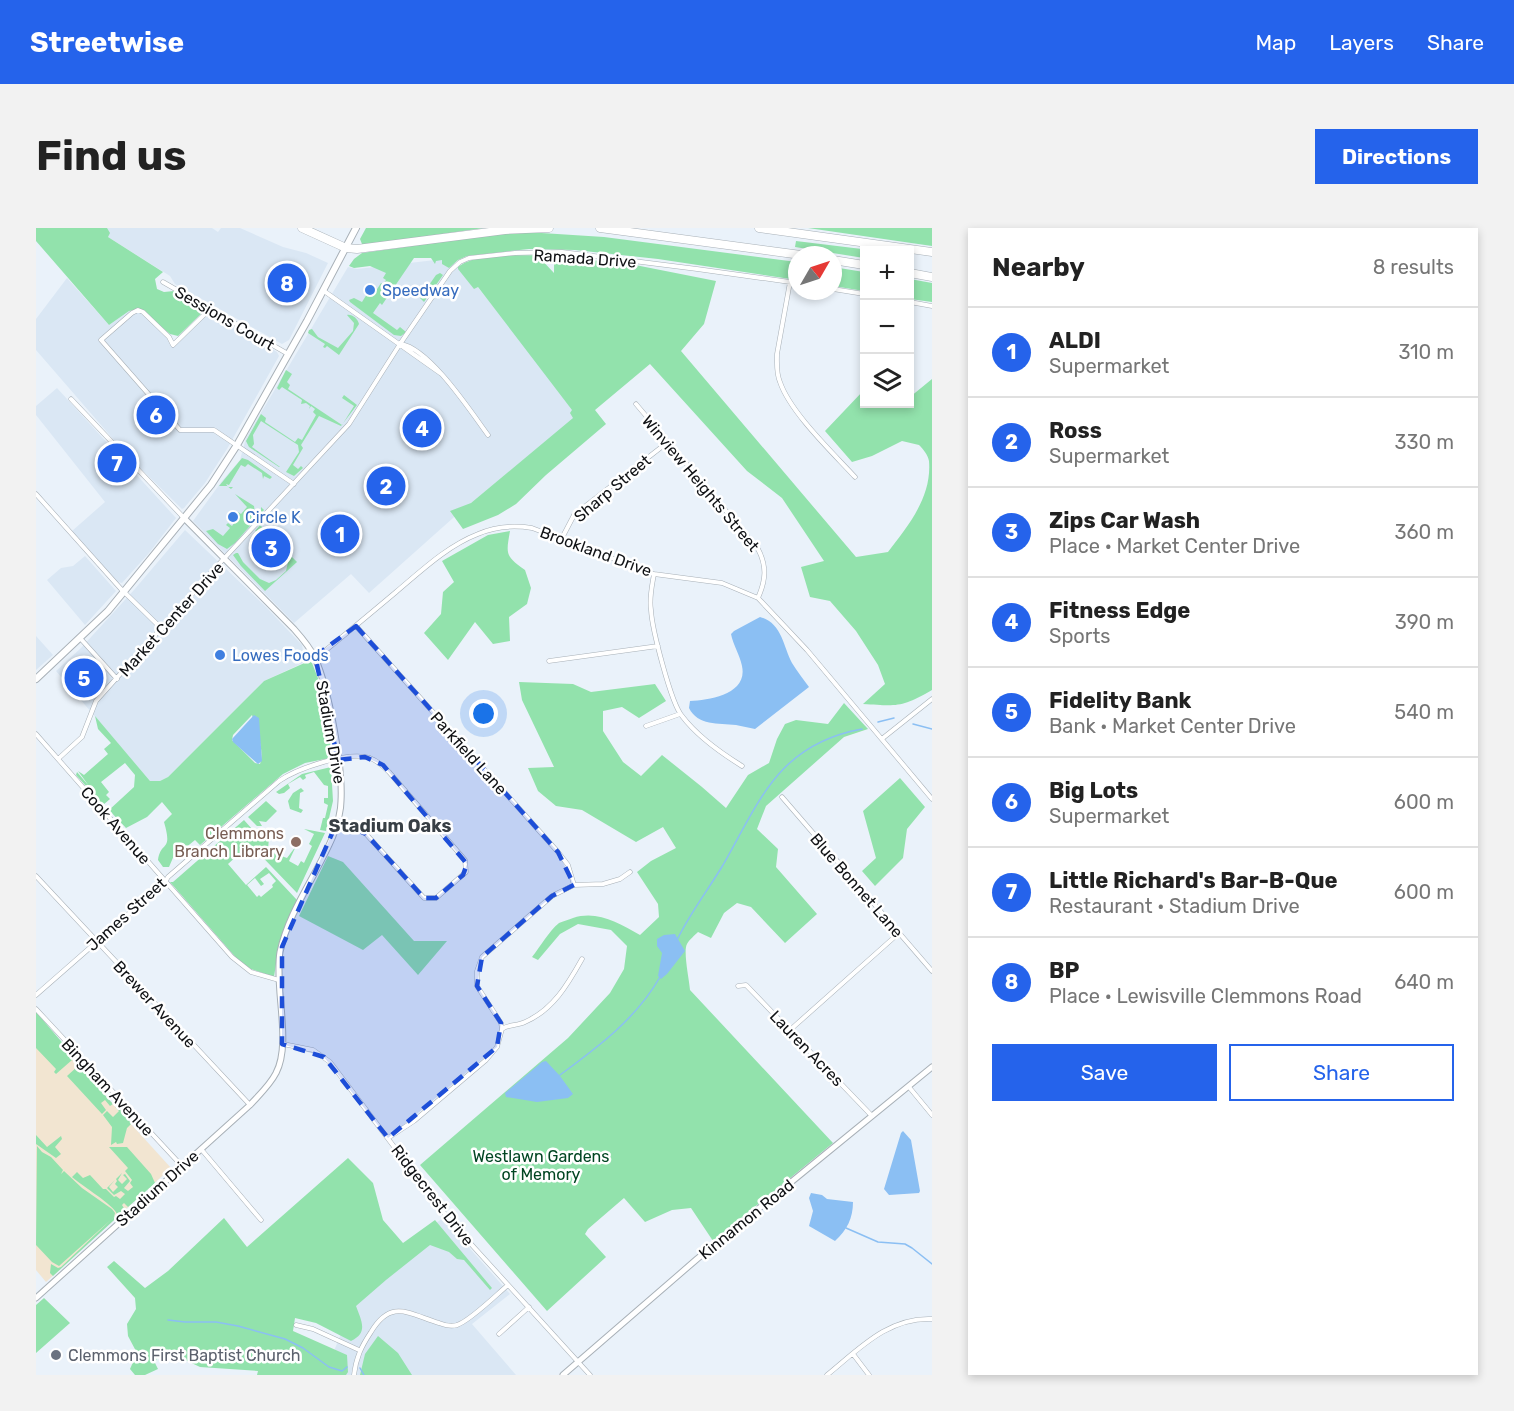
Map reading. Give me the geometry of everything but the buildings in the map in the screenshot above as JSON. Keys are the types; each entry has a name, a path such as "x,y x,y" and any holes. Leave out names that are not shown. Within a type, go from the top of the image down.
{"highway":[{"path":"302,228 346,248 357,249 505,230 549,228"},
{"path":"600,228 788,253"},
{"path":"759,228 932,252"},
{"path":"842,261 860,264"},
{"path":"914,274 932,277"}],"main road":[{"path":"36,679 81,638 124,593 211,485 237,445 324,291 356,228"}],"street":[{"name":"Ramada Drive","path":"400,344 453,267 469,258 516,253 562,252 788,282"},
{"name":"Sessions Court","path":"163,282 288,354"},
{"path":"842,290 860,293"},
{"path":"324,291 400,344 408,345 432,363 488,435"},
{"path":"788,293 777,354 780,383 797,411 855,477"},
{"path":"914,303 932,306"},
{"path":"210,309 173,345 169,337 138,310 101,340 180,430 214,430 294,484"},
{"name":"Market Center Drive","path":"58,759 82,737 94,705 224,559 353,420 400,344"},
{"name":"Stadium Drive","path":"36,1298 250,1105 276,1075 280,1065 282,1044 280,953 288,928 323,857 338,820 341,801 338,760 323,682 315,656 304,640 71,399"},
{"name":"Winview Heights Street","path":"636,404 758,549 764,562 765,574 758,598"},
{"name":"Sharp Street","path":"562,538 574,515 668,442"},
{"path":"36,494 124,593 162,629"},
{"name":"Brookland Drive","path":"315,656 321,654 432,562 460,542 478,533 514,525 532,528 654,574 722,583 758,598 807,650 883,738 932,800"},
{"path":"654,574 650,600 651,612 658,646 680,714 718,750 742,766"},
{"name":"Parkfield Lane","path":"356,626 558,852 568,866 574,885"},
{"path":"81,638 117,679"},
{"path":"549,661 658,646"},
{"path":"883,738 932,699"},
{"path":"646,726 680,714"},
{"name":"Cook Avenue","path":"36,734 165,882 242,965 264,977 279,980"},
{"name":"James Street","path":"36,995 168,877 285,777 309,765 365,757 383,765 465,860 465,872 436,898 424,898 366,834 338,820"},
{"name":"Blue Bonnet Lane","path":"782,797 932,971"},
{"path":"388,1138 414,1121 486,1060 497,1047 502,1029 501,1023 477,986 477,971 482,957 552,896 574,885 603,884 620,879 630,872"},
{"name":"Brewer Avenue","path":"36,876 250,1105"},
{"path":"790,1030 899,933"},
{"path":"502,1029 524,1023 543,1011 564,992 582,959"},
{"name":"Lauren Acres","path":"738,986 746,985 873,1116"},
{"name":"Bingham Avenue","path":"36,1009 181,1165"},
{"name":"Ridgecrest Drive","path":"282,1044 304,1047 324,1057 451,1222 590,1375"},
{"name":"Kinnamon Road","path":"562,1375 697,1259 932,1067"},
{"path":"909,1087 932,1115"},
{"path":"201,1149 261,1220"},
{"path":"354,1375 359,1350 378,1320 386,1313 400,1311 454,1326 466,1320 508,1285"},
{"path":"500,1334 529,1307"},
{"path":"827,1375 875,1335 896,1324 932,1319"},
{"path":"296,1325 313,1329 359,1350"},
{"path":"853,1354 869,1375"}],"highlighted area":[{"path":"356,626 558,852 574,885 552,896 482,957 477,986 501,1023 497,1047 388,1138 324,1057 282,1044 282,947 338,820 366,834 424,898 436,898 463,875 467,864 383,765 365,757 338,760 315,656"}],"shaded area":[{"path":"107,228 212,228 218,232 221,228 240,228 328,263 289,340 282,344 175,284 170,276 108,237"},
{"path":"444,259 461,266 579,414 453,518 369,593 351,574 294,623 193,521 240,460 246,438 348,267 357,269"},
{"path":"67,278 109,325 129,311 139,309 171,335 176,345 207,315 212,313 277,352 279,356 227,449 205,483 184,508 182,509 127,455 36,350 36,319"},
{"path":"57,388 176,518 122,583 115,581 72,531 105,502 36,415 36,406"},
{"path":"185,530 266,607 302,645 305,662 264,681 168,777 160,781 150,781 56,671 81,648"},
{"path":"85,556 116,591 85,625 47,580 61,568 73,566"},
{"path":"36,636 53,655 36,670"},
{"path":"36,1044 71,1058 171,1168 46,1282 36,1270"},
{"path":"443,1218 510,1294 472,1324 516,1375 331,1375 331,1358 351,1310 398,1250"}],"green space":[{"path":"36,228 107,228 110,233 108,237 163,272 155,279 157,289 164,292 174,291 202,307 203,312 178,336 170,334 139,309 129,311 109,325 36,241"},
{"path":"366,228 484,228 364,245 360,239"},
{"path":"808,228 932,228 932,246"},
{"path":"526,232 604,237 788,261 788,279 658,259 575,250 529,249 467,256 449,268 442,264 442,260 436,261 435,264 431,258 414,258 382,305 380,303 373,313 397,330 400,327 406,332 401,336 394,335 349,300 354,298 362,302 367,294 372,297 381,283 383,284 386,280 383,278 386,273 370,266 354,268 349,266 362,253"},
{"path":"796,241 837,246 795,246"},
{"path":"842,247 860,249 860,257 842,254"},
{"path":"537,255 554,273 554,258 620,262 716,281 704,324 681,351 856,557 888,552 896,542 923,499 927,487 929,461 919,445 902,441 872,456 852,462 825,431 860,394 860,408 914,408 914,394 932,379 932,690 906,703 863,704 885,684 878,665 856,631 830,601 810,597 801,567 824,561 782,498 747,471 650,364 595,410 606,424 516,504 498,515 463,529 450,511 471,503 573,418 570,413 572,410 478,287 474,289 458,269 474,259"},
{"path":"842,268 860,271 860,290 842,287"},
{"path":"440,273 443,275 424,302 420,298 436,275"},
{"path":"914,280 932,283 932,302 914,300"},
{"path":"347,315 354,317 359,324 339,355 327,346 323,347 325,344 308,333 312,329 318,337 338,348 353,331 354,323"},
{"path":"286,370 292,374 287,382 290,385 288,389 342,425 319,416 301,445 303,448 293,465 298,469 301,466 303,468 294,476 286,472 299,452 298,445 261,421 253,435 252,447 279,467 249,447 246,441 261,414 266,418 265,422 295,442 298,438 302,440 316,415 313,412 315,409 311,406 309,409 310,406 306,403 301,404 302,400 282,387 279,390 277,388"},
{"path":"344,395 357,405 343,423 354,406 342,398"},
{"path":"242,458 272,477 270,479 264,476 263,479 262,473 248,464 245,467 241,465 229,485 226,484 228,486 219,486"},
{"path":"235,494 254,506 255,513 261,513 261,507 264,510 227,549 218,544 206,531 213,529 223,536 230,528 226,525 228,523 232,526 239,516 236,514 238,512 241,514 247,507"},
{"path":"260,525 297,562 265,591 233,555 238,553 243,562 260,579 269,583 286,571 289,558 285,558 265,537 255,531"},
{"path":"510,531 508,554 525,570 531,588 527,604 509,617 510,641 493,644 475,622 448,660 424,633 441,614 443,592 454,582 442,561 488,535"},
{"path":"309,661 312,663 321,686 332,756 305,763 283,774 200,845 195,840 175,853 169,867 163,867 158,860 167,842 164,822 172,814 162,802 147,817 126,828 109,810 134,787 135,775 125,763 101,782 109,792 106,795 110,799 103,805 76,775 77,772 89,786 78,771 84,775 108,754 104,749 111,743 98,729 95,716 150,781 160,781 168,777 264,681","holes":["252,715 261,746 260,764 255,763 232,740 233,735"]},
{"name":"Westlawn Gardens of Memory","path":"519,682 573,684 591,692 655,684 666,701 639,718 622,707 603,711 603,731 623,762 641,776 662,755 726,808 748,775 769,763 785,724 796,720 828,724 844,703 868,729 844,737 766,806 757,829 778,849 776,867 817,914 785,943 751,907 737,903 724,913 711,938 698,932 686,947 690,990 833,1143 713,1241 691,1208 672,1210 645,1222 624,1198 585,1234 606,1257 547,1311 420,1165 568,1038 610,993 624,969 627,946 611,930 578,924 560,934 538,960 532,957 552,930 561,922 591,916 616,922 640,935 659,917 658,904 637,872 651,861 676,848 663,827 636,842 582,810 556,806 538,791 528,768 554,767 522,700"},
{"path":"331,767 333,801 326,831 320,830 328,805 324,803 324,798 328,798 328,786 324,785 314,772 305,775 306,778 303,780 300,777 288,784 290,788 284,793 276,792 302,774"},
{"path":"900,778 925,807 907,829 903,858 875,886 862,871 876,858 863,811"},
{"path":"301,788 304,791 300,793 299,808 303,810 301,813 290,809 288,801 293,793"},
{"path":"266,801 277,811 266,822 259,821 262,826 257,826 248,817"},
{"path":"244,820 259,837 269,838 270,852 287,858 296,846 289,861 298,866 301,861 304,863 312,846 309,844 314,834 304,829 325,833 297,893 250,844 228,864 246,885 266,867 297,900 279,944 274,977 251,969 238,960 170,882 173,882","holes":["269,873 276,881 273,887 261,897 259,895 257,897 247,885 255,878 261,886 264,884 260,879"]},
{"path":"328,856 343,862 414,941 447,941 418,975 382,935 363,950 299,916"},
{"path":"36,1012 73,1055 70,1056 72,1060 56,1074 54,1072 56,1069 36,1048"},
{"path":"78,1066 113,1104 110,1106 105,1100 101,1103 106,1110 102,1114 67,1076"},
{"path":"115,1107 119,1108 132,1123 127,1128 123,1143 117,1144 116,1142 111,1145 112,1127 103,1115 107,1111 113,1117 119,1111"},
{"path":"36,1135 47,1147 61,1136 62,1139 55,1147 61,1154 56,1158 36,1144"},
{"path":"37,1146 63,1170 61,1174 64,1171 115,1213 114,1217 59,1266 36,1245"},
{"path":"109,1147 127,1147 151,1174 155,1183 128,1207 124,1203 122,1205 125,1210 53,1276 50,1273 51,1264 58,1268 61,1267 117,1214 115,1210 72,1177 77,1172 83,1178 90,1175 103,1189 120,1199 125,1194 121,1191 114,1195 107,1188 115,1180 109,1187 113,1192 118,1187 115,1184 116,1179 122,1173 118,1180 122,1184 127,1179 123,1175 125,1174 130,1181 124,1188 128,1191 133,1187 130,1183 132,1180 125,1171 128,1168"},
{"path":"348,1158 373,1183 383,1220 403,1243 435,1220 492,1288 490,1290 464,1260 457,1259 449,1252 430,1245 356,1306 362,1326 357,1338 351,1341 316,1323 295,1318 293,1331 347,1355 348,1372 346,1375 257,1375 258,1371 200,1367 162,1349 155,1363 158,1369 145,1375 135,1375 130,1369 137,1353 128,1336 127,1324 136,1309 135,1298 107,1267 114,1261 145,1288 168,1271 224,1218 247,1247"},
{"path":"44,1298 70,1323 36,1353 36,1305"},
{"path":"378,1336 398,1353 412,1375 360,1375 365,1354"}],"water":[{"path":"760,617 773,624 781,636 792,663 809,687 755,729 703,721 689,708 690,701 726,694 739,683 742,666 731,634"},
{"path":"254,715 259,718 262,761 258,764 232,739"},
{"path":"675,934 685,951 661,979 658,976 662,953 657,946 657,939 664,935"},
{"path":"546,1061 573,1094 568,1098 537,1102 506,1097 505,1093"},
{"path":"903,1131 911,1140 920,1191 919,1193 889,1195 884,1189"},
{"path":"811,1193 822,1195 827,1199 853,1202 848,1223 843,1233 835,1241 809,1226 813,1211 809,1198"}],"waterway":[{"path":"878,722 894,718"},
{"path":"913,724 932,729"},
{"path":"677,940 761,797 775,778 791,761 810,747 834,736 862,729"},
{"path":"560,1075 602,1043 628,1019 660,977"},
{"path":"846,1228 878,1242 905,1244 932,1264"},
{"path":"168,1320 216,1322 238,1326 285,1339 303,1348 329,1367 342,1371 347,1367"},
{"path":"360,1368 364,1375"}],"place":[{"name":"BP","path":"287,283"},
{"name":"Speedway","path":"370,290"},
{"name":"Big Lots","path":"156,415"},
{"name":"Fitness Edge","path":"422,428"},
{"name":"Little Richard's Bar-B-Que","path":"117,463"},
{"name":"Ross","path":"386,486"},
{"name":"Circle K","path":"233,517"},
{"name":"ALDI","path":"340,534"},
{"name":"Zips Car Wash","path":"271,548"},
{"name":"Lowes Foods","path":"220,655"},
{"name":"Fidelity Bank","path":"84,678"},
{"name":"Clemmons Branch Library","path":"296,842"},
{"name":"Clemmons First Baptist Church","path":"56,1355"}],"district":[{"name":"Stadium Oaks","path":"390,826"}]}
